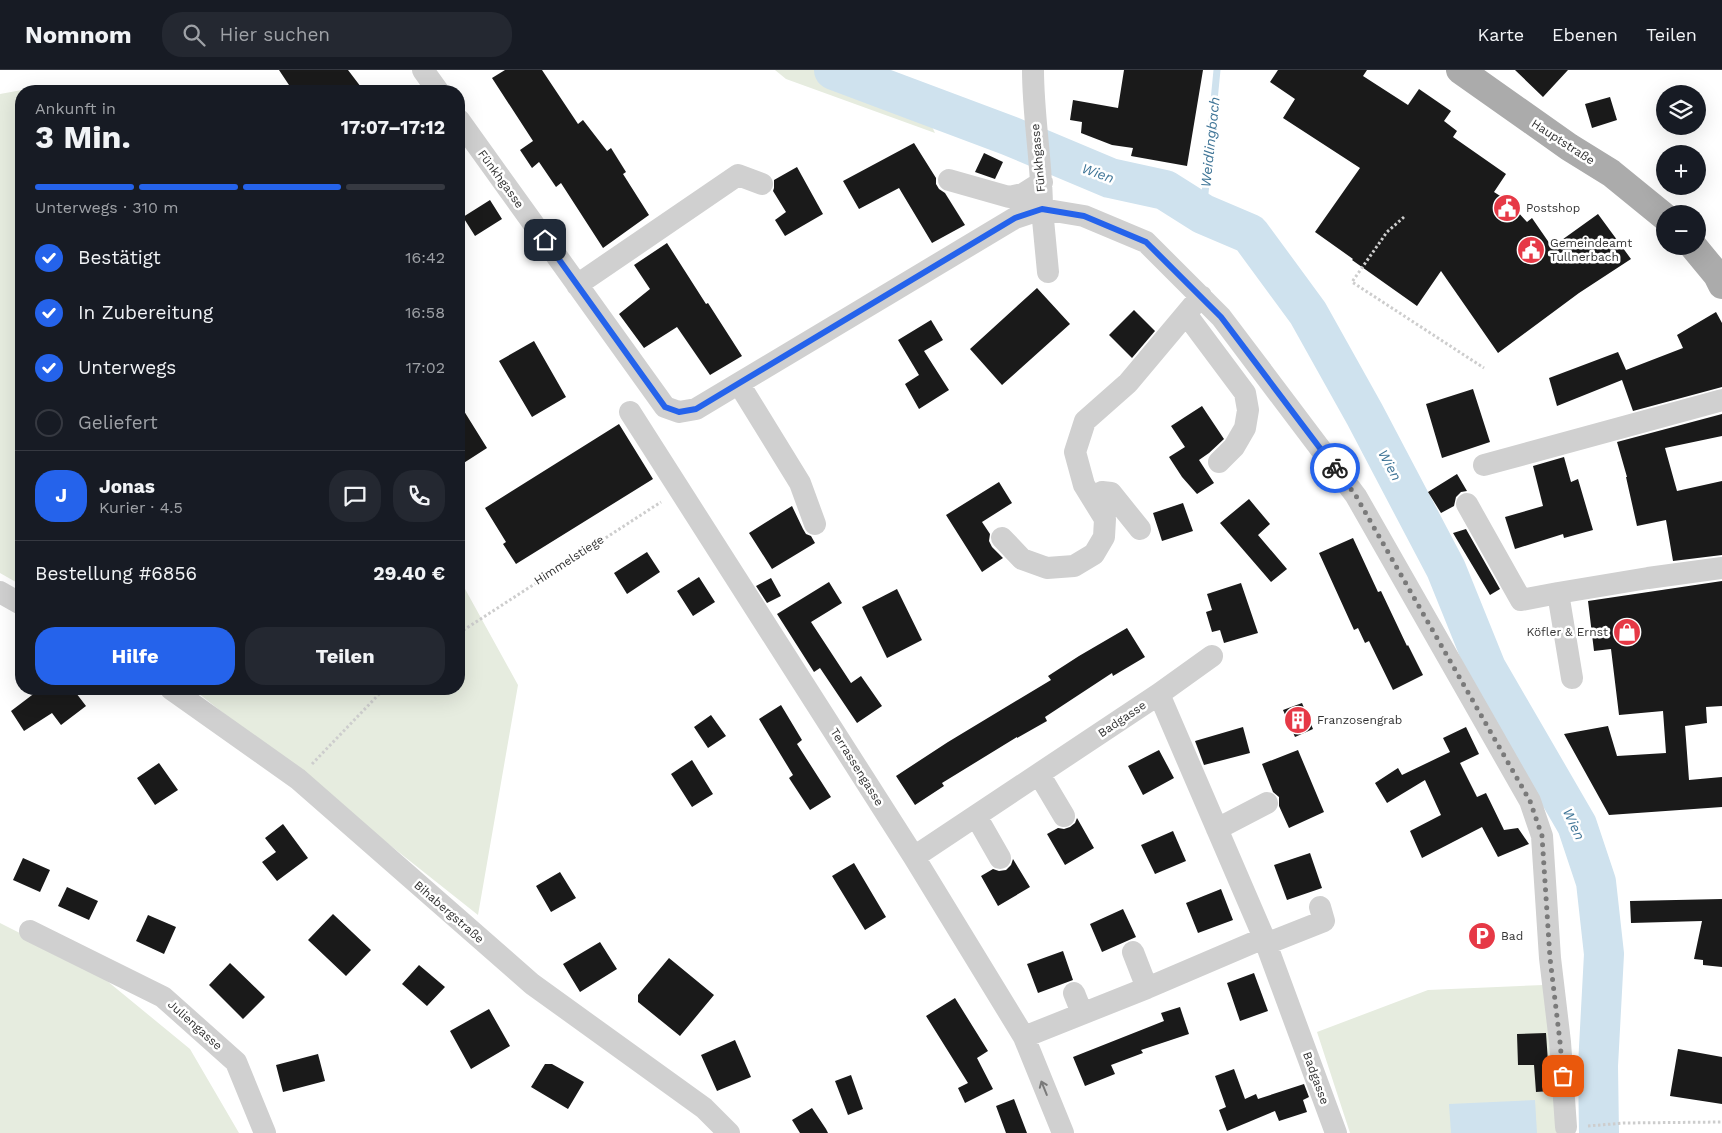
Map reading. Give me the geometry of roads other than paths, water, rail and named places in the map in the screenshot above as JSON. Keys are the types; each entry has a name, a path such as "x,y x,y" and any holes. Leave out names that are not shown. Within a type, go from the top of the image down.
{"main road":[{"name":"Hauptstraße","path":"1460,70 1569,147 1611,173 1656,210"},
{"path":"1700,255 1722,284"}],"street":[{"path":"423,70 434,85"},
{"name":"Fünkhgasse","path":"465,128 665,407 679,412 696,409 1015,218 1042,209 1042,182 1033,104 1032,70"},
{"path":"577,285 738,175 762,184"},
{"path":"949,180 1009,197 1023,194 1042,182"},
{"path":"1048,272 1042,209 1084,216 1146,242 1221,317 1356,496 1530,801 1542,836 1550,958 1560,1042 1575,1126"},
{"path":"1002,538 1022,559 1047,568 1074,566 1094,554 1104,537 1104,519 1084,485 1074,452 1085,421 1128,383 1201,296"},
{"path":"1186,314 1245,394 1248,410 1245,428 1234,447 1219,462"},
{"path":"739,384 800,483 815,524"},
{"path":"1484,465 1722,400"},
{"name":"Terrassengasse","path":"630,412 914,857 1024,1037 1063,1133"},
{"path":"1092,497 1102,492 1111,494 1140,529"},
{"path":"1467,504 1521,600 1648,578 1722,568"},
{"path":"0,592 15,601"},
{"path":"1558,593 1572,678"},
{"path":"1159,694 1212,656"},
{"name":"Badgasse","path":"914,857 1159,694 1265,941 1336,1133"},
{"name":"Bihabergstraße","path":"179,695 298,779 532,984 704,1108 729,1133"},
{"path":"1039,774 1064,816"},
{"path":"1217,829 1267,803"},
{"path":"976,816 1000,858"},
{"path":"1024,1037 1078,1003 1147,988 1265,941 1324,921 1320,907"},
{"name":"Juliengasse","path":"30,930 164,997 236,1062 265,1133"},
{"path":"1133,952 1147,988"}],"water":[{"path":"1535,1100 1537,1133 1451,1133 1449,1104"}],"waterway":[{"name":"Wien","path":"834,70 1010,136 1110,178 1165,190 1203,214 1250,234 1308,313 1365,415 1446,569 1486,668 1577,825 1596,882 1604,954 1598,1066 1599,1133"},
{"name":"Weidlingbach","path":"1203,214 1217,70"}],"place":[{"name":"Postshop","path":"1507,208"},
{"name":"Gemeindeamt Tullnerbach","path":"1531,250"},
{"name":"Köfler & Ernst","path":"1627,632"},
{"name":"Franzosengrab","path":"1298,720"},
{"name":"Bad","path":"1482,936"}]}
